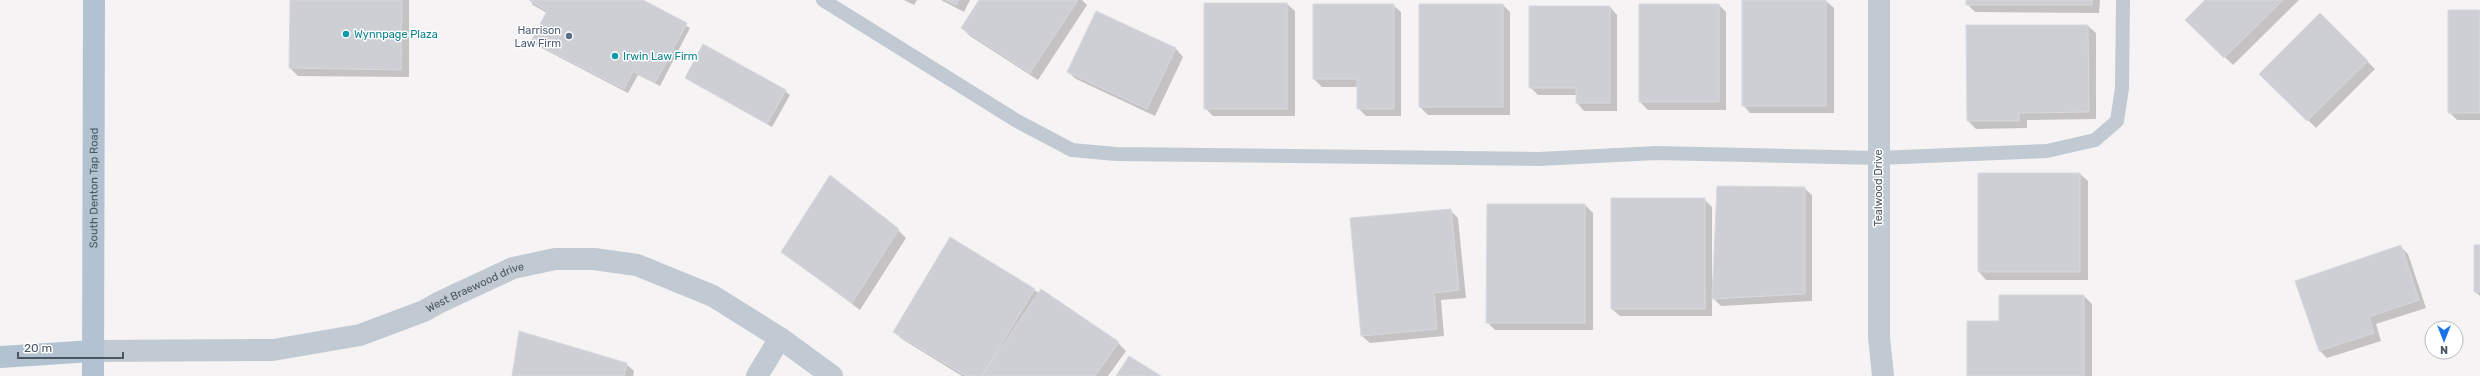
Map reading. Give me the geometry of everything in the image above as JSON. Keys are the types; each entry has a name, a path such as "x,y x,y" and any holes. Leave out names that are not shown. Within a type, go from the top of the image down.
{"main road":[{"name":"South Denton Tap Road","path":"93,376 94,0"},
{"path":"0,357 93,351"}],"street":[{"name":"Tealwood Drive","path":"1879,0 1879,337 1883,376"},
{"name":"West Braewood drive","path":"93,351 273,350 360,335 424,312 438,303 513,268 555,259 594,259 637,265 713,296 780,338 832,376"},
{"path":"757,376 780,338"}],"lane":[{"path":"823,0 1017,121 1072,150 1116,154 1539,159 1656,154 1878,158 2047,151 2095,140 2117,121 2122,88 2123,0"}],"building":[{"name":"Wynnpage Plaza","path":"290,0 402,0 401,70 289,68"},
{"name":"Irwin Law Firm","path":"529,0 643,0 687,23 655,83 633,71 624,89 531,41 547,11"},
{"path":"946,0 959,0 956,5"},
{"path":"979,0 1078,0 1030,73 961,28"},
{"path":"1742,0 1826,0 1826,106 1742,106"},
{"path":"1966,0 2092,0 2092,5 1966,5"},
{"path":"2205,0 2283,0 2224,58 2185,20"},
{"path":"1204,3 1287,3 1287,109 1204,109"},
{"path":"1313,4 1394,4 1394,109 1357,109 1357,79 1313,79"},
{"path":"1419,4 1503,4 1503,107 1419,107"},
{"path":"1639,4 1719,4 1719,102 1639,102"},
{"path":"1529,6 1610,6 1610,103 1576,103 1576,88 1529,88"},
{"path":"2448,10 2480,10 2480,113 2448,113"},
{"path":"1096,11 1176,48 1147,109 1067,72"},
{"path":"2320,13 2368,61 2307,121 2259,74"},
{"path":"1966,25 2088,25 2089,112 2019,113 2019,121 1967,121"},
{"path":"703,44 786,90 767,124 685,78"},
{"path":"1978,173 2080,173 2080,272 1978,272"},
{"path":"830,175 899,229 852,303 781,252"},
{"path":"1717,186 1805,187 1805,294 1712,299"},
{"path":"1611,198 1705,198 1705,309 1611,309"},
{"path":"1487,204 1585,204 1585,323 1486,323"},
{"path":"1451,209 1459,290 1434,293 1437,329 1361,336 1350,218"},
{"path":"950,237 1035,289 982,376 966,376 893,332"},
{"path":"2401,245 2419,300 2369,317 2374,333 2319,351 2295,281"},
{"path":"2474,245 2480,245 2480,292 2474,292"},
{"path":"1041,289 1119,342 1095,376 982,376"},
{"path":"1999,295 2084,295 2084,376 1967,376 1967,321 1999,321"},
{"path":"519,331 627,363 624,376 512,376"},
{"path":"1129,356 1161,376 1116,376"}],"place":[{"name":"Wynnpage Plaza","path":"346,34"},
{"name":"Harrison Law Firm","path":"569,36"},
{"name":"Irwin Law Firm","path":"615,56"}]}
